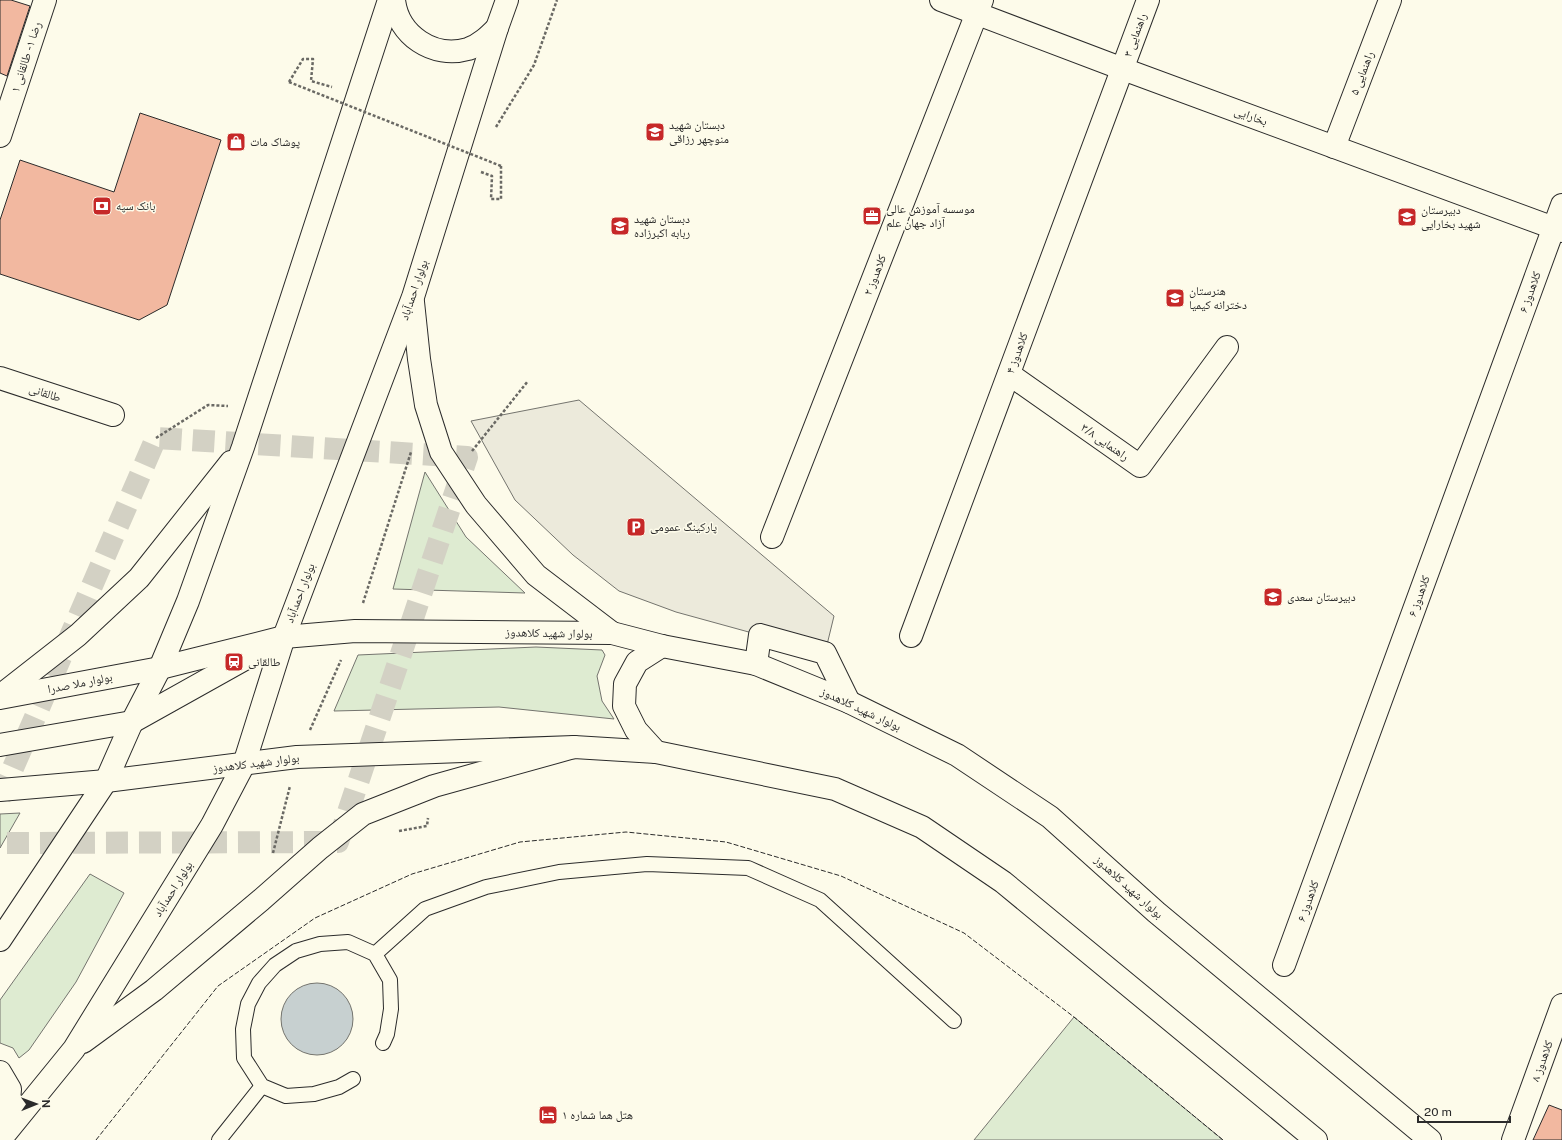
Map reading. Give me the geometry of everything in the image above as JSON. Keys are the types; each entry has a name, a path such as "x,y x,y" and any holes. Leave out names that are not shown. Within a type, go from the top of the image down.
{"main road":[{"name":"رضا ۱ - طالقانی ۱","path":"0,136 45,0"},
{"path":"0,940 106,781 132,722 160,668 188,601 243,447 390,0"},
{"path":"394,0 395,10 403,26 416,39 432,48 450,52 468,49 484,41 498,28"},
{"name":"بولوار احمدآباد","path":"0,1140 74,1049 212,825 244,764 284,636 413,297 508,0"},
{"name":"بخارایی","path":"942,0 979,7 1122,69 1558,229"},
{"name":"راهنمایی ۳","path":"1122,69 1148,0"},
{"name":"راهنمایی ۵","path":"1334,147 1390,0"},
{"name":"کلاهدوز ۲","path":"772,537 979,7"},
{"name":"کلاهدوز ۴","path":"911,636 1122,69"},
{"name":"کلاهدوز ۶","path":"1284,965 1558,229 1562,205"},
{"path":"413,297 419,359 426,405 441,452 476,505 536,575 612,633"},
{"name":"راهنمایی ۳/۸","path":"1009,374 1140,466 1227,347"},
{"name":"طالقانی","path":"0,378 113,415"},
{"path":"0,697 78,635 139,578 243,447"},
{"name":"بولوار شهید کلاهدوز","path":"160,668 284,636 355,631 612,633 662,646 756,664 849,702 957,755 1050,817 1156,912 1430,1140"},
{"path":"756,664 760,635 825,654 849,702"},
{"path":"0,745 132,722 284,636"},
{"path":"656,752 636,730 624,706 625,684 637,662 662,646"},
{"name":"بولوار ملا صدرا","path":"0,697 160,668"},
{"path":"74,1049 154,990 320,848 363,814 434,786 574,747"},
{"name":"بولوار شهید کلاهدوز","path":"106,781 297,758 574,747 656,752 835,789 922,827 1003,882 1316,1140"},
{"path":"0,790 106,781"},
{"name":"کلاهدوز ۸","path":"1513,1140 1562,1005"},
{"path":"0,1072 10,1089 8,1116 0,1140"}],"lane":[{"path":"375,954 425,909 486,886 559,872 646,864 748,868 820,900 954,1021"},
{"path":"353,1079 339,1087 314,1094 286,1096 262,1086 244,1058 243,1029 248,1004 260,983 276,965 296,951 320,944 348,942 375,954 390,980 391,1009 387,1034 383,1043"},
{"path":"219,1140 262,1086"}],"path":[{"path":"494,133 496,127 534,65 557,0"},
{"path":"312,81 313,59 304,60 289,82 501,166 502,199 491,199 492,176 479,172 486,152"},
{"path":"467,457 528,381"},
{"path":"156,438 208,405"},
{"path":"273,855 297,758 355,631 411,450"}],"green space":[{"path":"425,472 466,537 525,593 393,589"},
{"path":"536,647 602,650 605,655 597,676 602,701 614,719 499,707 334,711 358,655"},
{"path":"20,813 0,848 0,814"},
{"path":"90,874 124,893 76,982 29,1050 19,1058 13,1048 0,1043 0,1000"},
{"path":"1074,1017 1223,1140 974,1140"}],"shaded area":[{"name":"پارکینگ عمومی","path":"579,400 834,616 825,653 676,612 619,591 573,555 515,500 471,421"},
{"path":"317,983 337,989 347,999 353,1019 347,1039 337,1049 317,1055 297,1049 287,1039 281,1019 287,999 297,989"}],"building":[{"path":"0,0 11,0 30,6 7,76 0,73"},
{"name":"بانک سپه","path":"140,113 221,140 167,305 139,320 0,274 0,220 20,160 114,192"},
{"path":"1549,1105 1562,1110 1562,1140 1533,1140"}],"tunnel":[{"path":"0,798 156,438 467,457 338,842 0,843"}],"fence":[{"path":"96,1140 218,986 315,918 412,874 520,842 626,832 726,842 841,876 964,933 1074,1017 1223,1140"}],"place":[{"name":"دبستان شهید منوچهر رزاقی","path":"655,132"},
{"name":"پوشاک مات","path":"236,142"},
{"name":"بانک سپه","path":"102,206"},
{"name":"موسسه آموزش عالی آزاد جهان علم","path":"872,216"},
{"name":"دبیرستان شهید بخارایی","path":"1407,217"},
{"name":"دبستان شهید ربابه اکبرزاده","path":"620,226"},
{"name":"هنرستان دخترانه کیمیا","path":"1175,298"},
{"name":"پارکینگ عمومی","path":"636,527"},
{"name":"دبیرستان سعدی","path":"1273,597"},
{"name":"طالقانی","path":"234,662"},
{"name":"هتل هما شماره ۱","path":"548,1115"}]}
